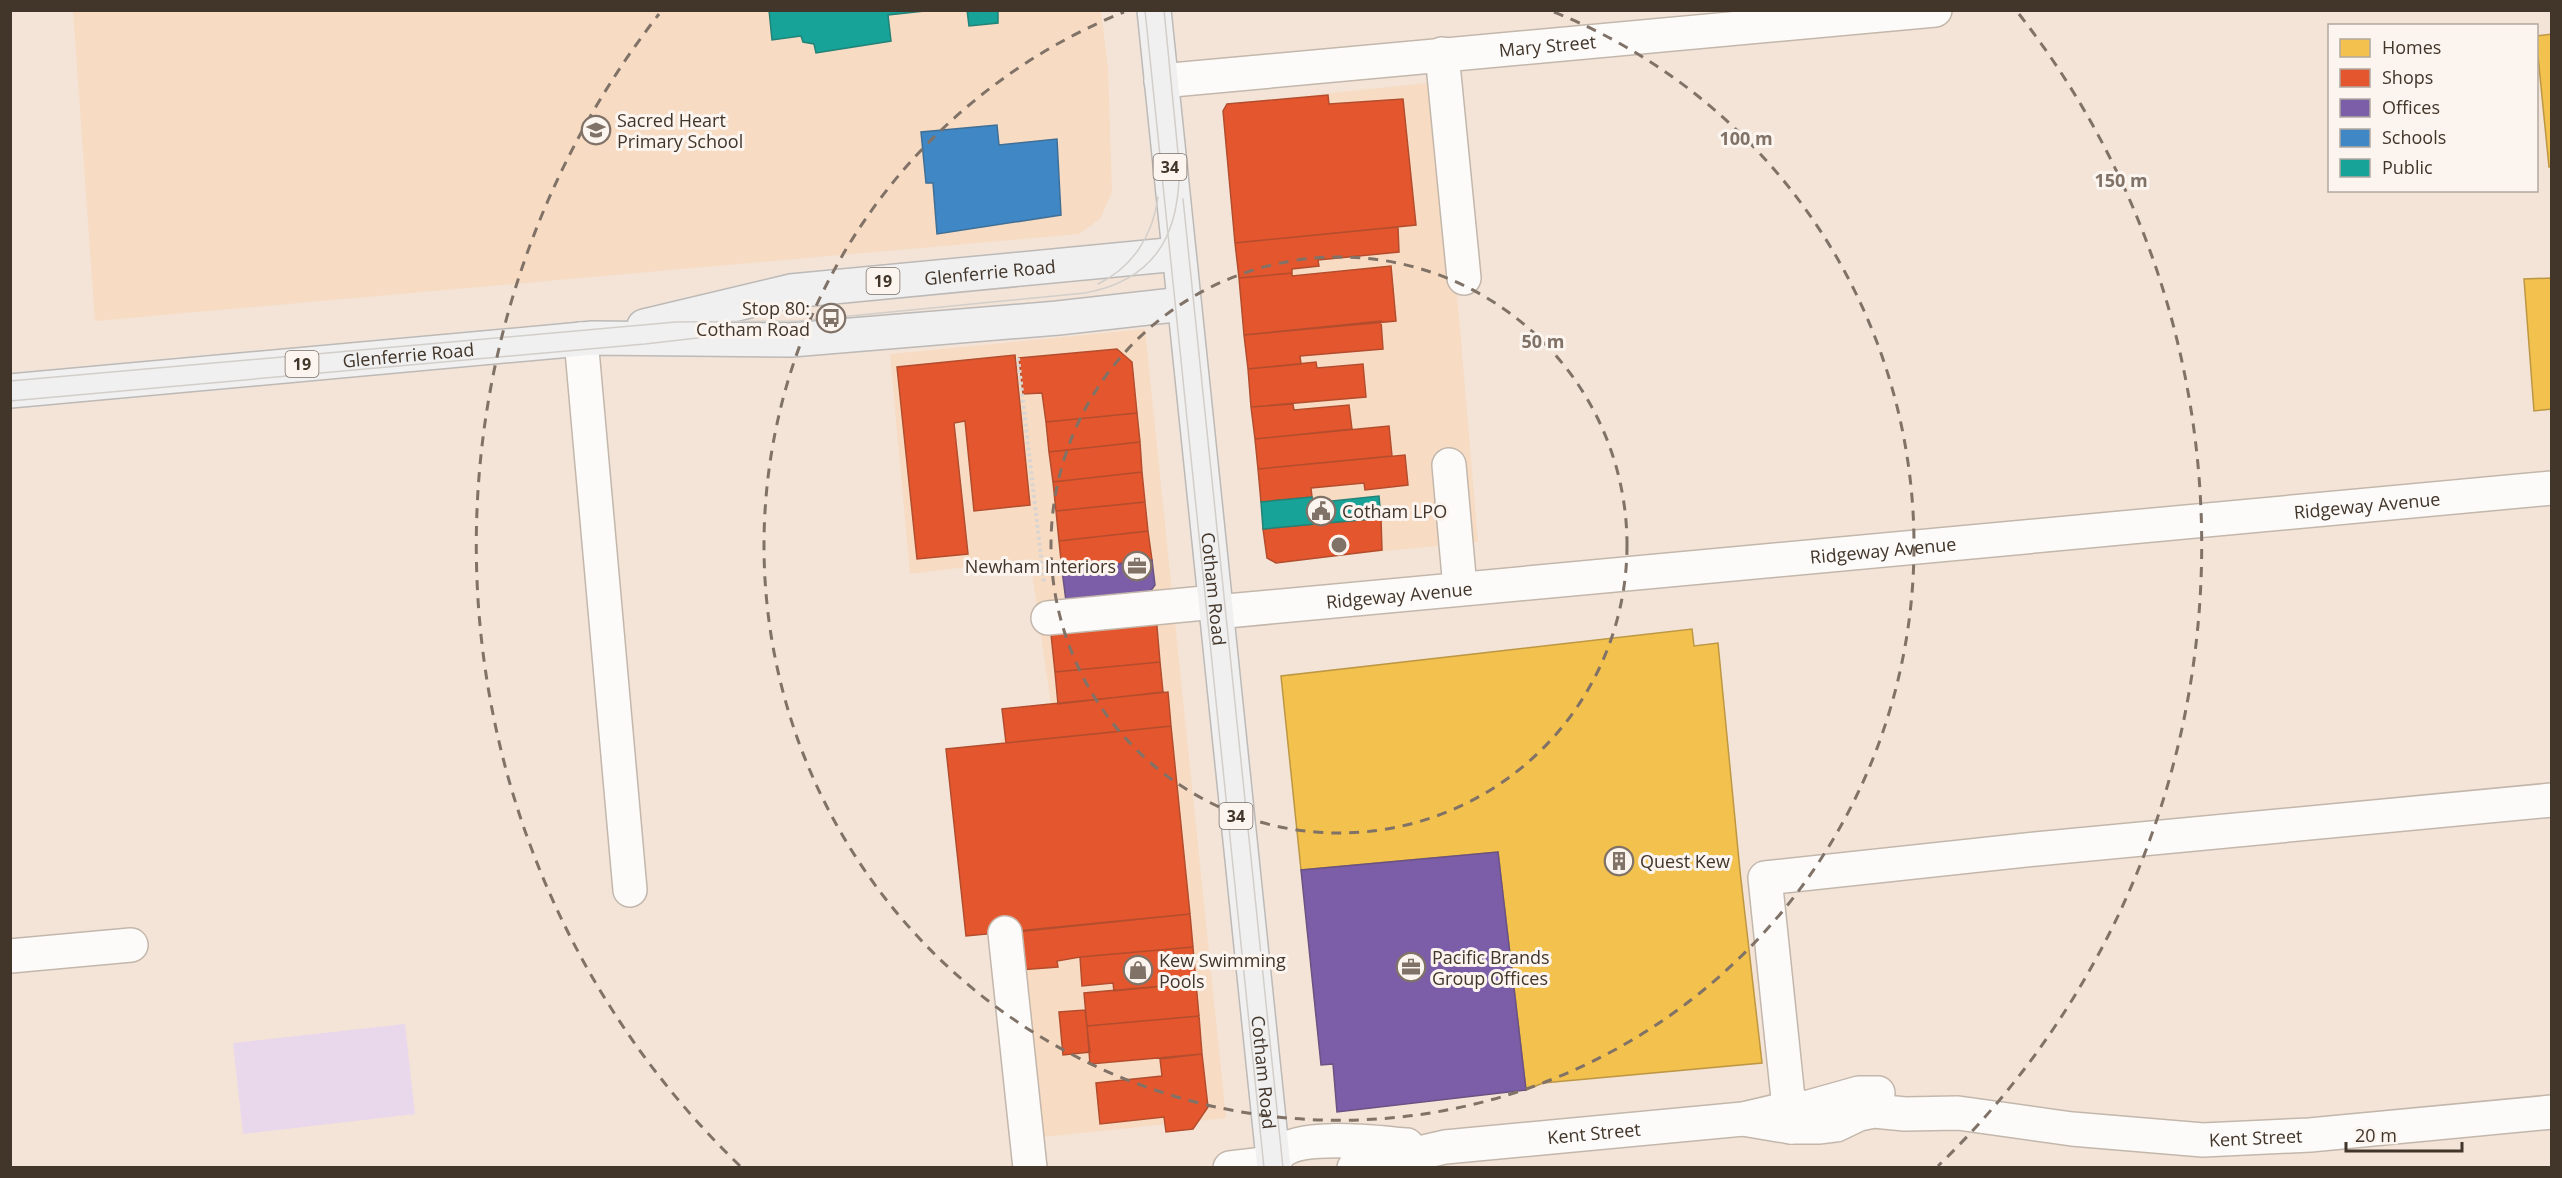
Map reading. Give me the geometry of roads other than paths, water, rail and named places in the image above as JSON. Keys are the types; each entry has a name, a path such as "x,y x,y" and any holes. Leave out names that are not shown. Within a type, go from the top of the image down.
{"main road":[{"name":"Cotham Road","path":"1154,10 1275,1166"},
{"name":"Glenferrie Road","path":"587,339 791,291 1178,254"},
{"name":"Glenferrie Road","path":"10,391 587,339 791,340 1058,318 1183,304"}],"street":[{"name":"Mary Street","path":"1161,81 1935,10"},
{"path":"1442,54 1464,278"},
{"path":"587,339 630,890"},
{"path":"1449,465 1460,588"},
{"name":"Ridgeway Avenue","path":"1048,618 1460,588 2552,488"},
{"path":"1791,1117 1765,878 2048,847 2552,800"},
{"path":"1005,933 1030,1167"},
{"path":"10,956 131,945"},
{"name":"Kent Street","path":"1354,1167 1445,1147 1743,1119 1791,1117 1836,1125 1859,1114 1874,1111 1905,1114 1958,1113 2082,1130 2204,1140 2310,1135 2552,1112"},
{"name":"Kent Street","path":"1275,1166 1281,1152 1295,1144 1312,1142 1341,1140 1445,1147"},
{"path":"1230,1167 1275,1166"}],"tram line":[{"path":"1145,10 1264,1168"},
{"path":"1164,10 1179,163"},
{"path":"10,381 676,322 799,321 1085,293 1111,286 1132,276 1149,262 1162,246 1171,227 1176,205 1179,156"},
{"path":"1098,284 1121,269 1139,248 1151,224 1158,197"},
{"path":"1183,199 1283,1168"},
{"path":"10,401 645,344 706,337 761,327"}],"place":[{"name":"Sacred Heart Primary School","path":"596,130"},
{"name":"Stop 80: Cotham Road","path":"831,318"},
{"name":"Cotham LPO","path":"1321,511"},
{"name":"Newham Interiors","path":"1137,566"},
{"name":"Quest Kew","path":"1619,861"},
{"name":"Pacific Brands Group Offices","path":"1411,967"},
{"name":"Kew Swimming Pools","path":"1138,970"}]}
